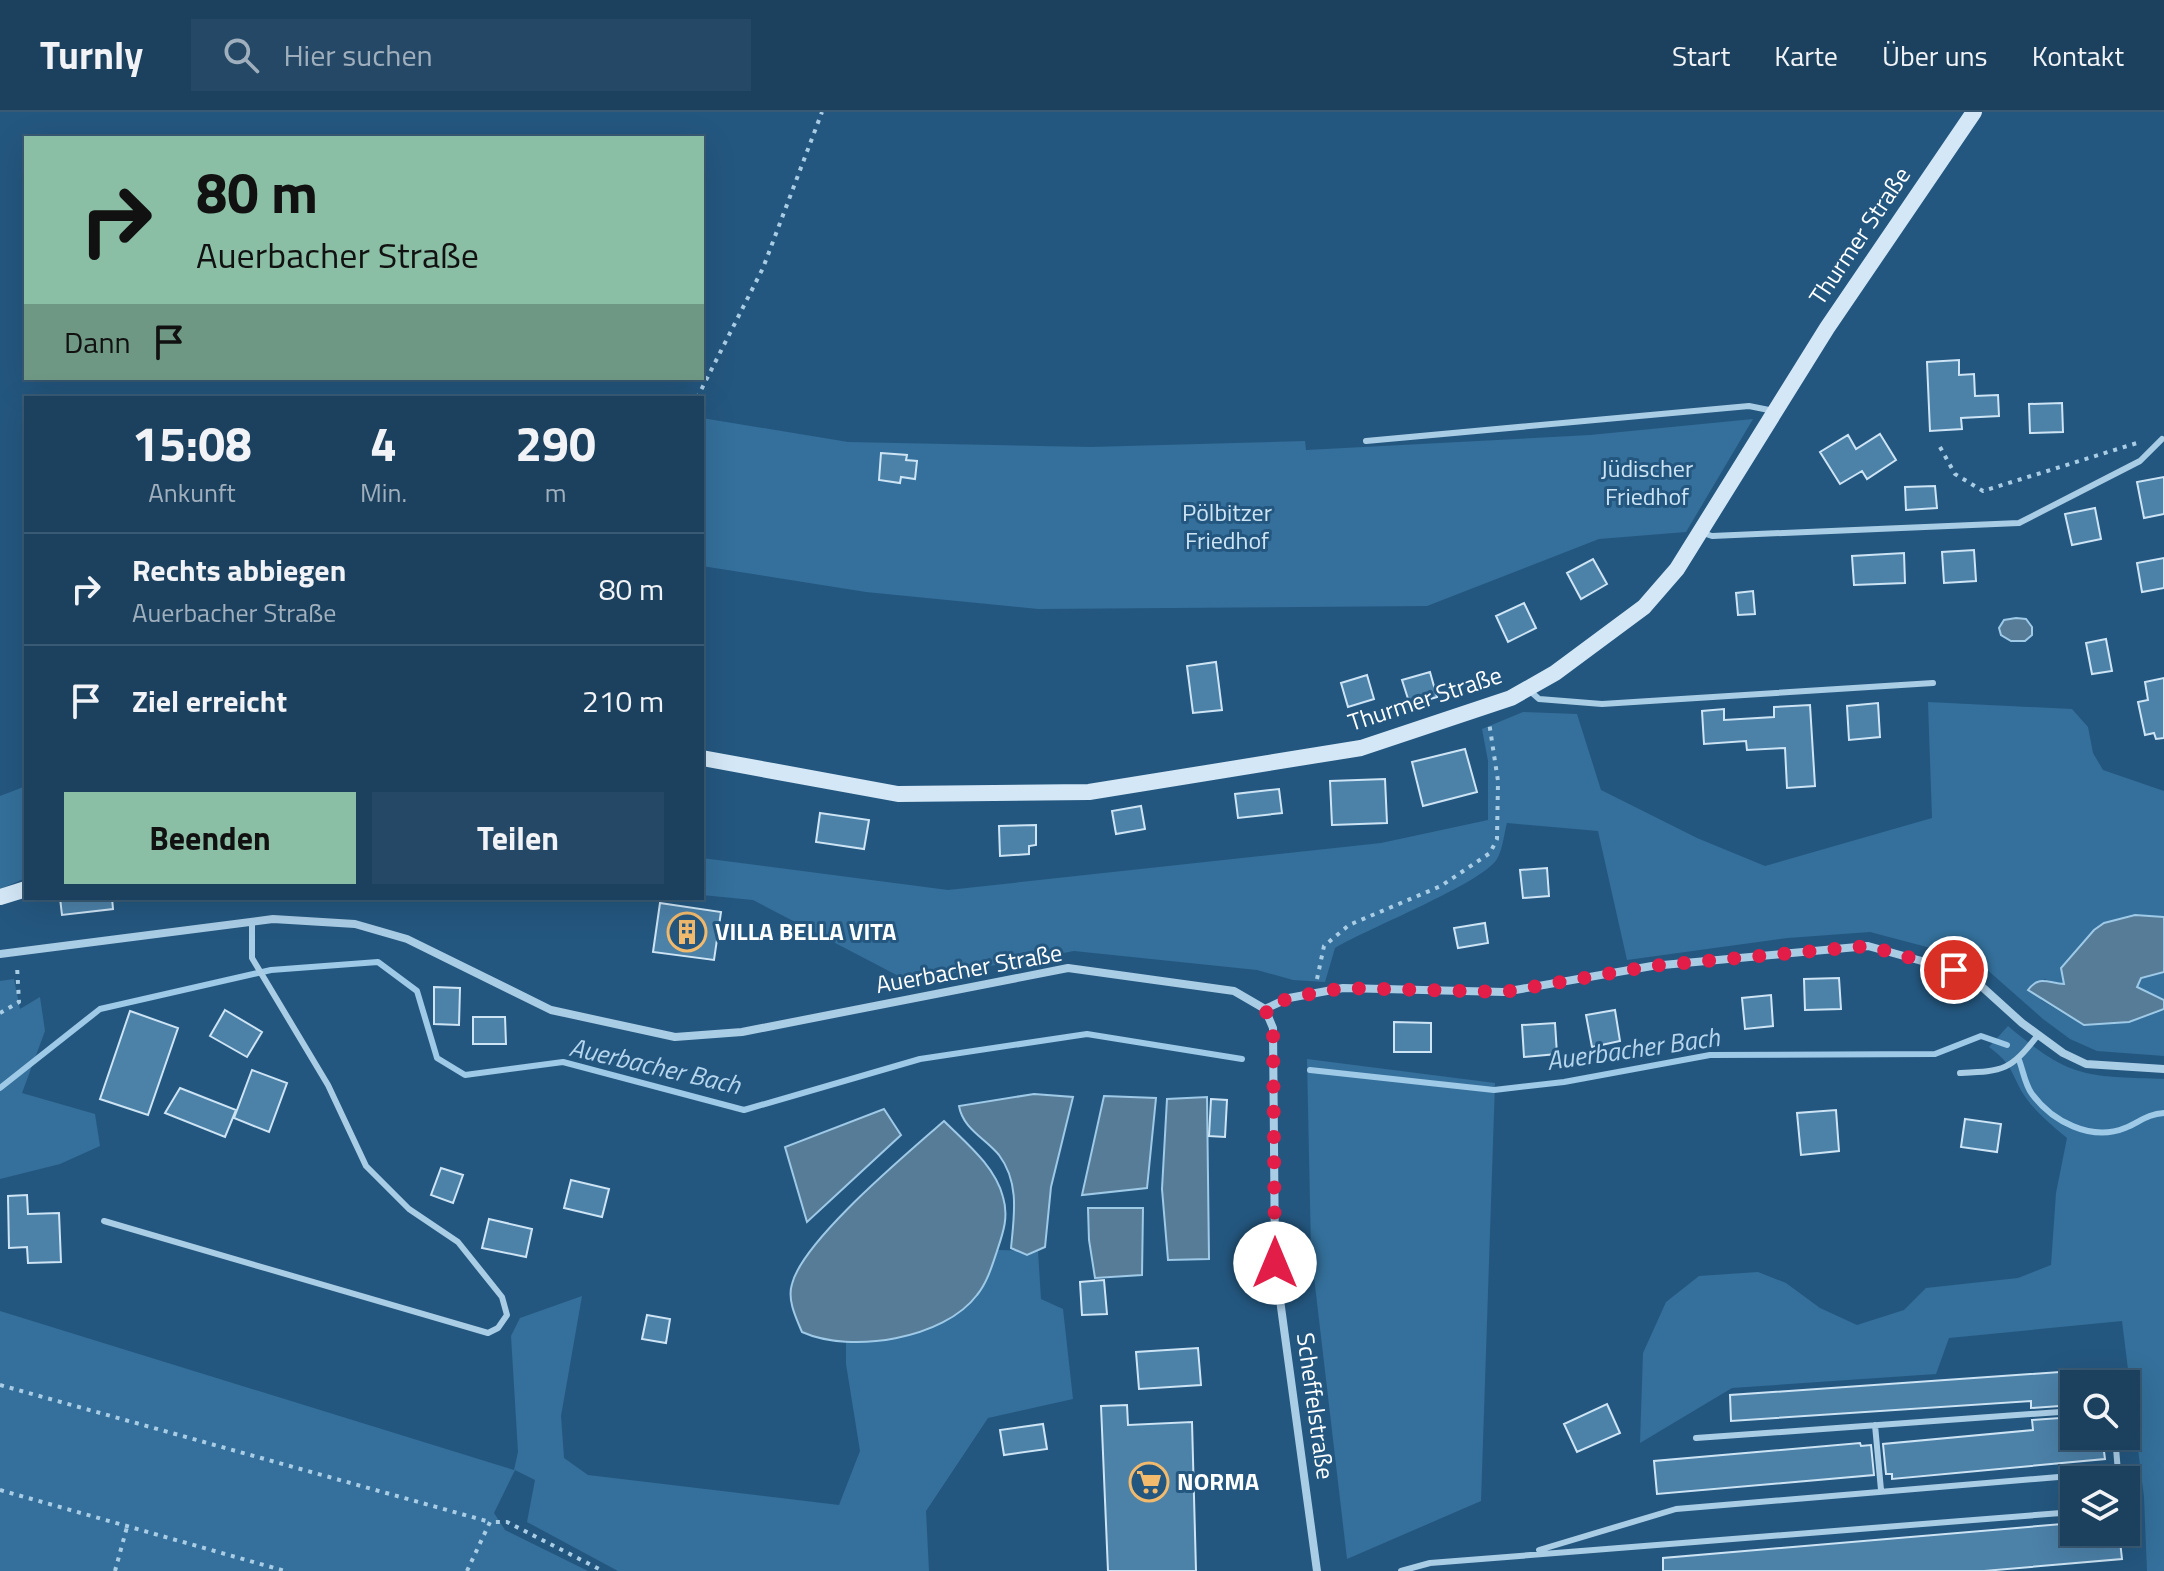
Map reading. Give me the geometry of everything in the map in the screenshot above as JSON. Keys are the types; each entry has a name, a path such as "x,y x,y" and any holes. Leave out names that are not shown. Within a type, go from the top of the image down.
{"street":[{"name":"Thurmer Straße","path":"704,758 898,794 1089,792 1361,748 1485,709 1528,689 1644,607 1677,569 1892,228 1974,112"},
{"path":"0,897 24,890"},
{"name":"Auerbacher Straße","path":"0,954 273,919 355,924 407,939 551,1010 675,1037 742,1032 1068,968 1234,991 1265,1009"},
{"path":"1265,1009 1315,992 1374,987 1504,992 1652,966 1868,946 1954,970 1980,985 2038,1035 2086,1064 2164,1069"},
{"name":"Scheffelstraße","path":"1265,1009 1273,1028 1275,1263 1317,1571"}],"lane":[{"path":"1366,441 1749,406 1774,411"},
{"path":"1700,532 1727,536 2019,523 2140,461 2162,439"},
{"path":"1528,689 1539,699 1602,704 1933,683"},
{"path":"104,1221 488,1333 498,1328 507,1315 502,1297 458,1242 409,1209 366,1166 328,1085 252,958 252,922"},
{"path":"1960,1073 2002,1071 2023,1054 2038,1035"},
{"path":"1696,1438 2060,1412"},
{"path":"1875,1425 1881,1490"},
{"path":"1520,1555 1613,1531 1676,1509 2118,1472 2116,1450"},
{"path":"1401,1571 1430,1563 1520,1555 1699,1544 2060,1513"}],"path":[{"path":"698,396 763,268 822,112"},
{"path":"1940,447 1955,474 1983,491 2019,482 2119,445 2162,439"},
{"path":"1315,992 1324,946 1349,925 1441,886 1490,853 1497,839 1498,781 1495,741 1485,709"},
{"path":"0,1013 19,1002 16,952"},
{"path":"0,1385 490,1522 507,1522 603,1571"},
{"path":"0,1490 285,1571"},
{"path":"467,1571 490,1522"},
{"path":"115,1571 127,1527"}],"green space":[{"name":"Pölbitzer Friedhof","path":"704,418 848,442 1090,447 1305,441 1306,450 1590,435 1753,419 1686,532 1599,539 1427,606 1038,609 866,592 704,566"},
{"path":"1928,702 2072,709 2088,727 2093,753 2103,770 2164,791 2164,917 2125,918 2098,929 2061,969 2064,985 2044,979 2041,1000 2068,1016 2140,1019 2164,1009 2164,1056 2097,1051 2070,1039 2043,1019 1976,960 1870,932 1788,938 1627,960 1598,831 1507,823 1499,855 1487,869 1447,893 1335,948 1325,982 1293,980 1257,970 1074,951 908,981 753,900 704,895 704,858 948,890 1381,843 1488,820 1488,761 1482,729 1523,712 1577,714 1601,790 1697,838 1765,866 1932,818"},
{"path":"24,787 24,879 0,889 0,796"},
{"path":"2164,972 2164,1000 2137,987 2141,978"},
{"path":"14,979 20,1009 40,997 45,1031 22,1093 95,1114 100,1146 60,1164 0,1179 0,981"},
{"path":"2008,1026 2048,1056 2080,1071 2115,1077 2164,1079 2164,1571 2147,1571 2144,1497 2138,1450 2140,1370 2128,1370 2122,1321 1949,1338 1936,1374 1732,1388 1640,1443 1643,1353 1666,1302 1699,1276 1758,1272 1786,1283 1820,1308 1857,1325 1904,1310 1926,1288 2018,1278 2051,1265 2056,1193 2067,1138 2032,1105 2006,1062 1989,1047"},
{"path":"1307,1059 1495,1083 1481,1501 1347,1559 1311,1251"},
{"path":"997,1250 1038,1251 1041,1299 1063,1309 1073,1399 988,1418 926,1511 929,1571 618,1571 527,1522 535,1480 515,1470 494,1513 505,1530 588,1571 0,1571 0,1311 514,1470 518,1452 511,1336 520,1318 582,1296 561,1416 564,1458 588,1475 839,1505 860,1451 846,1364 846,1341 894,1339 991,1269"}],"shaded area":[{"path":"2026,619 2032,627 2032,635 2025,641 2011,641 2001,635 1999,628 2004,620"},
{"path":"2135,915 2164,917 2164,972 2141,978 2137,987 2164,1000 2164,1009 2129,1022 2084,1025 2028,990 2040,981 2064,984 2061,968 2094,930 2104,923"},
{"path":"1034,1094 1073,1097 1051,1187 1045,1247 1027,1255 1011,1248 1014,1200 1006,1166 965,1121 959,1106"},
{"path":"1104,1096 1156,1098 1147,1188 1082,1195"},
{"path":"1207,1097 1209,1259 1168,1260 1162,1189 1167,1099"},
{"path":"884,1109 901,1135 807,1222 785,1147"},
{"path":"944,1121 987,1165 1005,1204 1001,1238 981,1290 962,1310 943,1322 896,1338 845,1342 802,1332 791,1296 792,1284 800,1266 835,1222"},
{"path":"1088,1208 1143,1208 1142,1275 1095,1278"}],"building":[{"path":"1959,360 1959,375 1974,374 1975,396 1998,395 1999,416 1961,418 1962,429 1930,431 1927,362"},
{"path":"2062,403 2063,432 2030,433 2029,404"},
{"path":"1880,434 1896,460 1867,479 1862,471 1840,484 1820,452 1848,435 1856,449"},
{"path":"881,453 907,455 906,460 917,461 915,479 901,477 900,483 879,480"},
{"path":"2164,477 2164,514 2144,518 2137,482"},
{"path":"1935,486 1937,508 1906,510 1905,487"},
{"path":"2095,508 2101,539 2072,545 2065,514"},
{"path":"1974,550 1976,581 1944,583 1942,552"},
{"path":"1904,553 1905,583 1854,585 1852,556"},
{"path":"2164,558 2164,588 2142,592 2137,563"},
{"path":"1593,559 1607,584 1581,599 1567,573"},
{"path":"1753,591 1755,614 1738,615 1736,593"},
{"path":"1524,603 1536,628 1508,642 1496,616"},
{"path":"2106,639 2112,671 2092,674 2086,643"},
{"path":"1216,662 1222,710 1193,713 1187,666"},
{"path":"1430,672 1437,697 1410,705 1402,680"},
{"path":"1367,675 1374,699 1348,707 1341,683"},
{"path":"2164,678 2164,738 2156,739 2154,733 2145,735 2138,702 2148,700 2145,682"},
{"path":"1878,703 1880,737 1849,740 1847,706"},
{"path":"1810,705 1815,786 1787,788 1785,748 1747,750 1746,741 1704,744 1702,711 1724,709 1724,720 1774,717 1774,707"},
{"path":"1465,749 1477,792 1423,806 1412,762"},
{"path":"1385,779 1387,823 1332,825 1330,781"},
{"path":"1279,789 1282,813 1238,818 1235,794"},
{"path":"1141,806 1145,829 1116,834 1112,811"},
{"path":"820,813 869,820 864,849 816,842"},
{"path":"1036,825 1036,845 1029,846 1029,854 1000,856 999,826"},
{"path":"1547,868 1549,896 1523,898 1520,870"},
{"path":"60,900 112,900 113,909 62,915"},
{"name":"VILLA BELLA VITA","path":"660,903 721,912 714,960 653,952"},
{"path":"1485,923 1488,943 1458,948 1454,928"},
{"path":"1839,978 1841,1009 1805,1010 1804,979"},
{"path":"434,987 460,988 459,1025 434,1024"},
{"path":"1771,995 1773,1026 1745,1029 1742,998"},
{"path":"225,1010 262,1032 247,1057 210,1036"},
{"path":"1615,1010 1620,1041 1592,1047 1586,1015"},
{"path":"130,1011 178,1028 148,1115 100,1099"},
{"path":"473,1017 505,1017 506,1044 473,1044"},
{"path":"1394,1022 1431,1023 1431,1052 1394,1052"},
{"path":"1555,1023 1557,1054 1524,1057 1522,1025"},
{"path":"252,1070 287,1083 269,1132 234,1118"},
{"path":"180,1088 236,1110 225,1137 165,1113"},
{"path":"1211,1099 1227,1100 1225,1137 1209,1136"},
{"path":"1836,1110 1839,1151 1801,1155 1797,1113"},
{"path":"1965,1119 2001,1124 1997,1152 1961,1147"},
{"path":"441,1168 463,1175 453,1203 431,1195"},
{"path":"571,1180 609,1189 602,1217 564,1208"},
{"path":"27,1195 28,1214 59,1213 61,1262 28,1263 27,1247 9,1248 8,1196"},
{"path":"489,1219 532,1229 526,1257 482,1248"},
{"path":"1104,1280 1107,1314 1082,1315 1080,1282"},
{"path":"647,1315 670,1319 666,1343 642,1339"},
{"path":"1198,1348 1201,1385 1139,1389 1136,1352"},
{"path":"2060,1372 2060,1406 2031,1408 2031,1401 1731,1421 1730,1395"},
{"path":"1607,1404 1620,1433 1577,1452 1564,1424"},
{"name":"NORMA","path":"1127,1405 1128,1425 1192,1422 1196,1571 1108,1571 1101,1406"},
{"path":"2060,1418 2060,1450 2104,1450 2105,1459 1892,1479 1892,1474 1886,1474 1883,1444 2033,1430 2032,1420"},
{"path":"1043,1424 1047,1449 1004,1455 1000,1430"},
{"path":"1860,1443 1861,1446 1871,1445 1874,1475 1657,1494 1654,1461"},
{"path":"2060,1524 2060,1546 2121,1546 2122,1559 1984,1571 1663,1571 1663,1558"}],"waterway":[{"name":"Auerbacher Bach","path":"0,1088 100,1009 271,970 378,962 417,991 437,1058 465,1075 563,1062 744,1110 920,1059 1087,1034 1242,1059"},
{"name":"Auerbacher Bach","path":"1310,1070 1494,1090 1564,1082 1710,1055 1935,1054 1981,1036 2007,1045"},
{"name":"Auerbacher Bach","path":"2019,1060 2026,1082 2040,1104 2061,1120 2086,1131 2112,1132 2164,1113"}],"place":[{"name":"VILLA BELLA VITA","path":"687,932"},
{"name":"NORMA","path":"1149,1482"}],"route":[{"path":"1275,1263 1273,1028 1265,1009 1278,1002 1343,988 1504,992 1652,966 1868,946 1954,970"}],"park label":[{"name":"Jüdischer Friedhof","path":"1647,483"}]}
